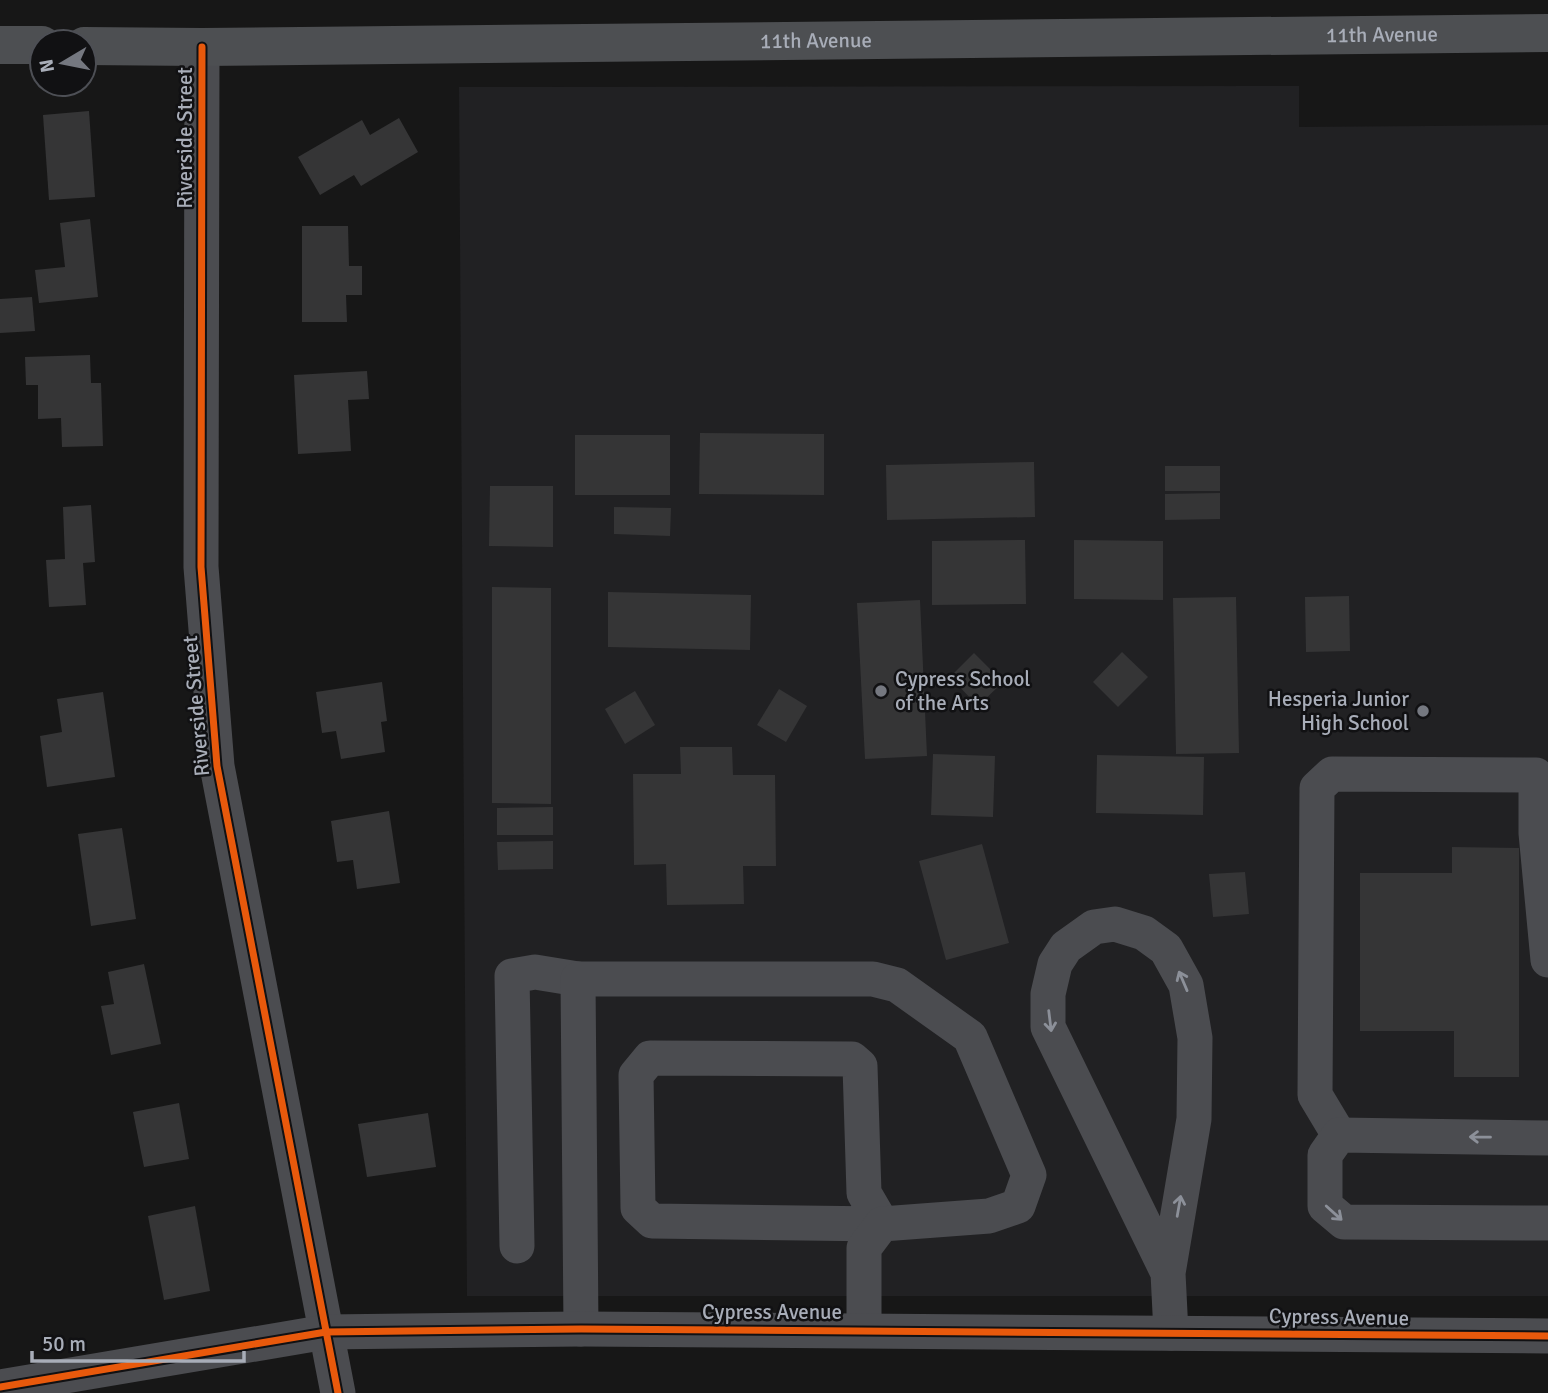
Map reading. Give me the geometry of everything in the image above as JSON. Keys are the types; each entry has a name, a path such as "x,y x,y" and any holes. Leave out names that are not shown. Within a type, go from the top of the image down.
{"main road":[{"name":"11th Avenue","path":"98,46 1548,33"},
{"path":"0,44 28,45"}],"street":[{"name":"Riverside Street","path":"202,47 201,567 217,766 338,1393"},
{"path":"1339,1135 1315,1096 1317,788 1332,774 1542,775 1536,833 1548,960"},
{"path":"1168,1273 1048,1027 1048,994 1055,964 1066,947 1094,927 1115,924 1143,933 1167,949 1186,985 1195,1038 1194,1119 1168,1273 1171,1333"},
{"path":"517,1247 512,976 535,972 578,979 873,979 897,985 970,1037 1029,1175 1018,1206 989,1216 882,1224 652,1221 638,1208 636,1075 650,1058 852,1059 860,1066 864,1193 882,1224"},
{"path":"578,979 581,1329"},
{"path":"1339,1135 1548,1138"},
{"path":"1339,1135 1325,1155 1325,1206 1344,1222 1548,1223"},
{"path":"580,1140 637,1142"},
{"path":"864,1330 864,1248 882,1224"},
{"name":"Cypress Avenue","path":"0,1387 326,1332 581,1329 1548,1336"}],"shaded area":[{"name":"Cypress School of the Arts","path":"1299,86 1299,127 1548,125 1548,1296 467,1296 459,87"}],"building":[{"path":"89,111 95,197 49,200 43,115"},
{"path":"399,118 418,152 361,186 354,175 320,195 298,157 362,120 370,135"},
{"path":"90,219 98,297 39,303 35,270 65,267 60,223"},
{"path":"302,226 348,226 349,266 362,266 362,295 346,295 347,322 302,322"},
{"path":"32,297 35,331 0,333 0,299"},
{"path":"90,355 91,383 101,383 103,446 62,447 61,418 38,419 38,385 26,385 25,357"},
{"path":"367,371 369,399 348,400 351,451 298,454 294,375"},
{"path":"700,433 824,434 824,495 699,494"},
{"path":"575,435 670,435 670,495 575,495"},
{"path":"1034,462 1035,517 887,520 886,465"},
{"path":"1165,466 1220,466 1220,491 1165,491"},
{"path":"490,486 553,486 553,547 489,546"},
{"path":"1220,493 1220,519 1165,520 1165,494"},
{"path":"91,505 95,562 83,563 86,605 49,607 46,560 65,559 63,507"},
{"path":"614,507 671,508 670,536 614,534"},
{"path":"1025,540 1026,604 932,605 932,541"},
{"path":"1074,540 1163,541 1163,600 1074,599"},
{"path":"492,587 551,588 551,804 492,803"},
{"path":"608,592 751,595 750,650 608,647"},
{"path":"1349,596 1350,651 1306,652 1305,597"},
{"path":"1236,597 1239,753 1176,754 1173,598"},
{"path":"920,600 927,756 865,759 857,603"},
{"path":"1122,652 1148,677 1118,707 1093,682"},
{"path":"974,653 1003,682 978,706 950,677"},
{"path":"382,682 387,721 381,722 385,752 341,759 336,731 322,733 316,692"},
{"path":"779,689 807,706 786,742 757,725"},
{"path":"635,691 655,725 625,744 605,709"},
{"path":"103,692 115,777 47,787 40,736 62,732 57,699"},
{"path":"680,747 732,747 733,775 775,775 776,866 743,866 744,904 667,905 666,864 634,865 633,774 681,774"},
{"path":"933,754 995,756 993,817 931,815"},
{"path":"1097,755 1204,757 1203,815 1096,813"},
{"path":"553,807 553,835 497,835 497,808"},
{"path":"389,811 400,883 357,889 353,860 337,862 331,821"},
{"path":"122,828 136,919 91,926 78,834"},
{"path":"553,841 553,869 498,870 497,842"},
{"path":"982,844 1009,943 946,960 919,861"},
{"path":"1452,847 1519,848 1519,1077 1454,1077 1454,1031 1360,1031 1360,873 1452,873"},
{"path":"1245,872 1249,914 1213,917 1209,874"},
{"path":"144,964 161,1044 111,1055 101,1006 114,1004 108,972"},
{"path":"179,1103 189,1159 144,1167 133,1112"},
{"path":"428,1113 436,1167 367,1177 358,1124"},
{"path":"195,1206 210,1291 164,1300 148,1216"}],"cycle path":[{"path":"202,47 201,567 217,766 338,1393"},
{"path":"0,1387 326,1332 581,1329 1548,1336"}],"place":[{"name":"Cypress School of the Arts","path":"881,691"},
{"name":"Hesperia Junior High School","path":"1423,711"}]}
